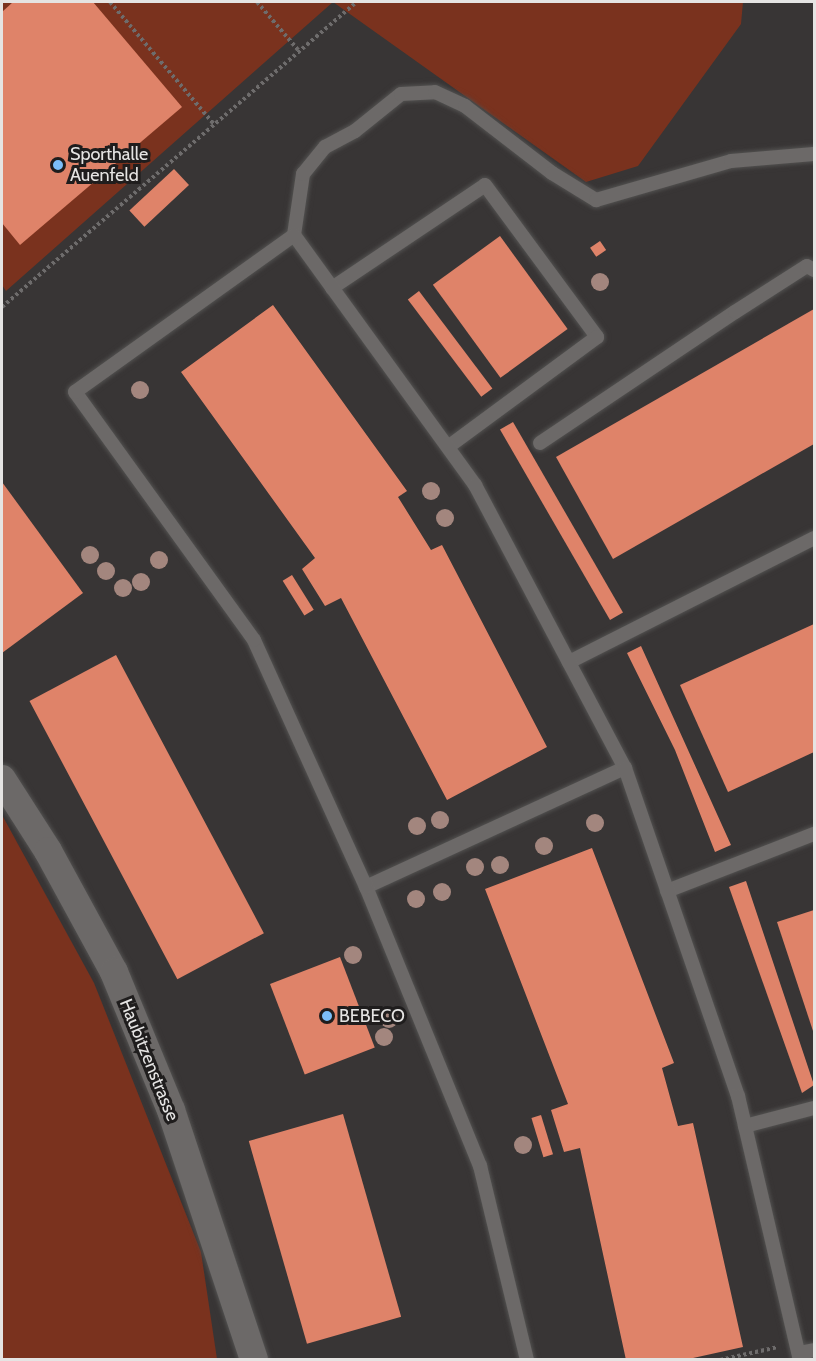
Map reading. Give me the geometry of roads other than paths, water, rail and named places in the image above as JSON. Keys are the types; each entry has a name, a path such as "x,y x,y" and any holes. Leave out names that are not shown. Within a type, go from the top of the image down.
{"street":[{"name":"Haubitzenstrasse","path":"2,779 48,850 114,972 171,1110 254,1359"}],"lane":[{"path":"814,154 731,160 596,200 552,174 465,106 435,92 401,94 355,131 325,147 303,174 294,236 475,484 625,768 745,1126 799,1352 814,1350"},
{"path":"332,288 485,185 597,337 448,447"},
{"path":"294,236 75,392 254,640 366,887 480,1166 527,1359"},
{"path":"540,443 807,266 814,270"},
{"path":"569,662 814,538"},
{"path":"366,887 625,768"},
{"path":"667,891 814,834"},
{"path":"745,1126 814,1108"}],"place":[{"name":"Sporthalle Auenfeld","path":"58,165"},
{"name":"BEBECO","path":"327,1016"}]}
